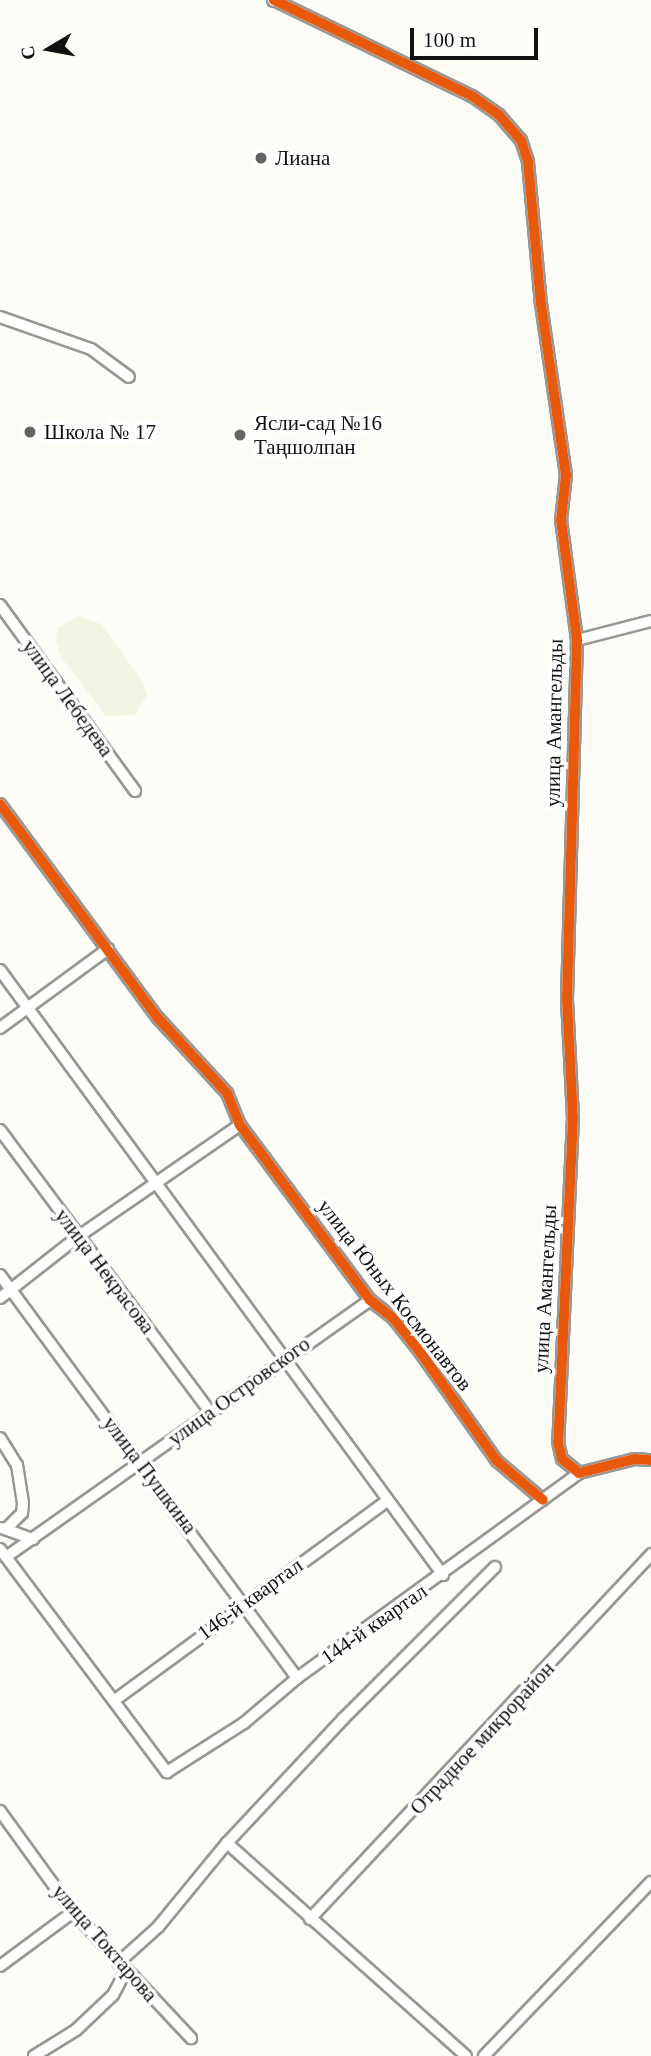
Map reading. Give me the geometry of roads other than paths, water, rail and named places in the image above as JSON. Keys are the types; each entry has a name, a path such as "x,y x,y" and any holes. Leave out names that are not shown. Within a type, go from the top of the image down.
{"street":[{"name":"улица Амангельды","path":"276,0 472,96 499,116 521,140 528,162 541,304 566,475 561,520 577,640 567,1000 573,1109 558,1443 562,1459 579,1473"},
{"path":"0,317 91,349 129,377"},
{"name":"улица Лебедева","path":"0,606 135,791"},
{"path":"577,640 651,621"},
{"name":"улица Юных Космонавтов","path":"0,804 158,1018 227,1093 240,1125 370,1300 393,1318 420,1352 497,1461 543,1500"},
{"path":"0,1028 108,949"},
{"path":"0,970 443,1575"},
{"path":"0,1298 79,1236 240,1125"},
{"name":"улица Некрасова","path":"0,1130 209,1412"},
{"name":"улица Пушкина","path":"0,1275 141,1462 298,1678"},
{"name":"улица Островского","path":"167,1772 3,1553 33,1539 285,1356 370,1300"},
{"path":"0,1438 17,1465 23,1504 22,1513 3,1528"},
{"path":"579,1473 635,1459 651,1460"},
{"name":"144-й квартал","path":"167,1772 236,1730 298,1678 443,1575 579,1473"},
{"name":"146-й квартал","path":"115,1700 244,1602 388,1500"},
{"path":"3,1528 33,1539"},
{"name":"Отрадное микрорайон","path":"310,1919 651,1555"},
{"path":"34,2056 76,2031 113,1996 122,1967 227,1843 342,1719 495,1567"},
{"name":"улица Токтарова","path":"0,1811 73,1912 191,2038"},
{"path":"227,1843 466,2056"},
{"path":"485,2056 651,1882"},
{"path":"0,1966 73,1912"}],"place":[{"name":"Лиана","path":"261,158"},
{"name":"Школа № 17","path":"30,432"},
{"name":"Ясли-сад №16 Таңшолпан","path":"240,435"}]}
